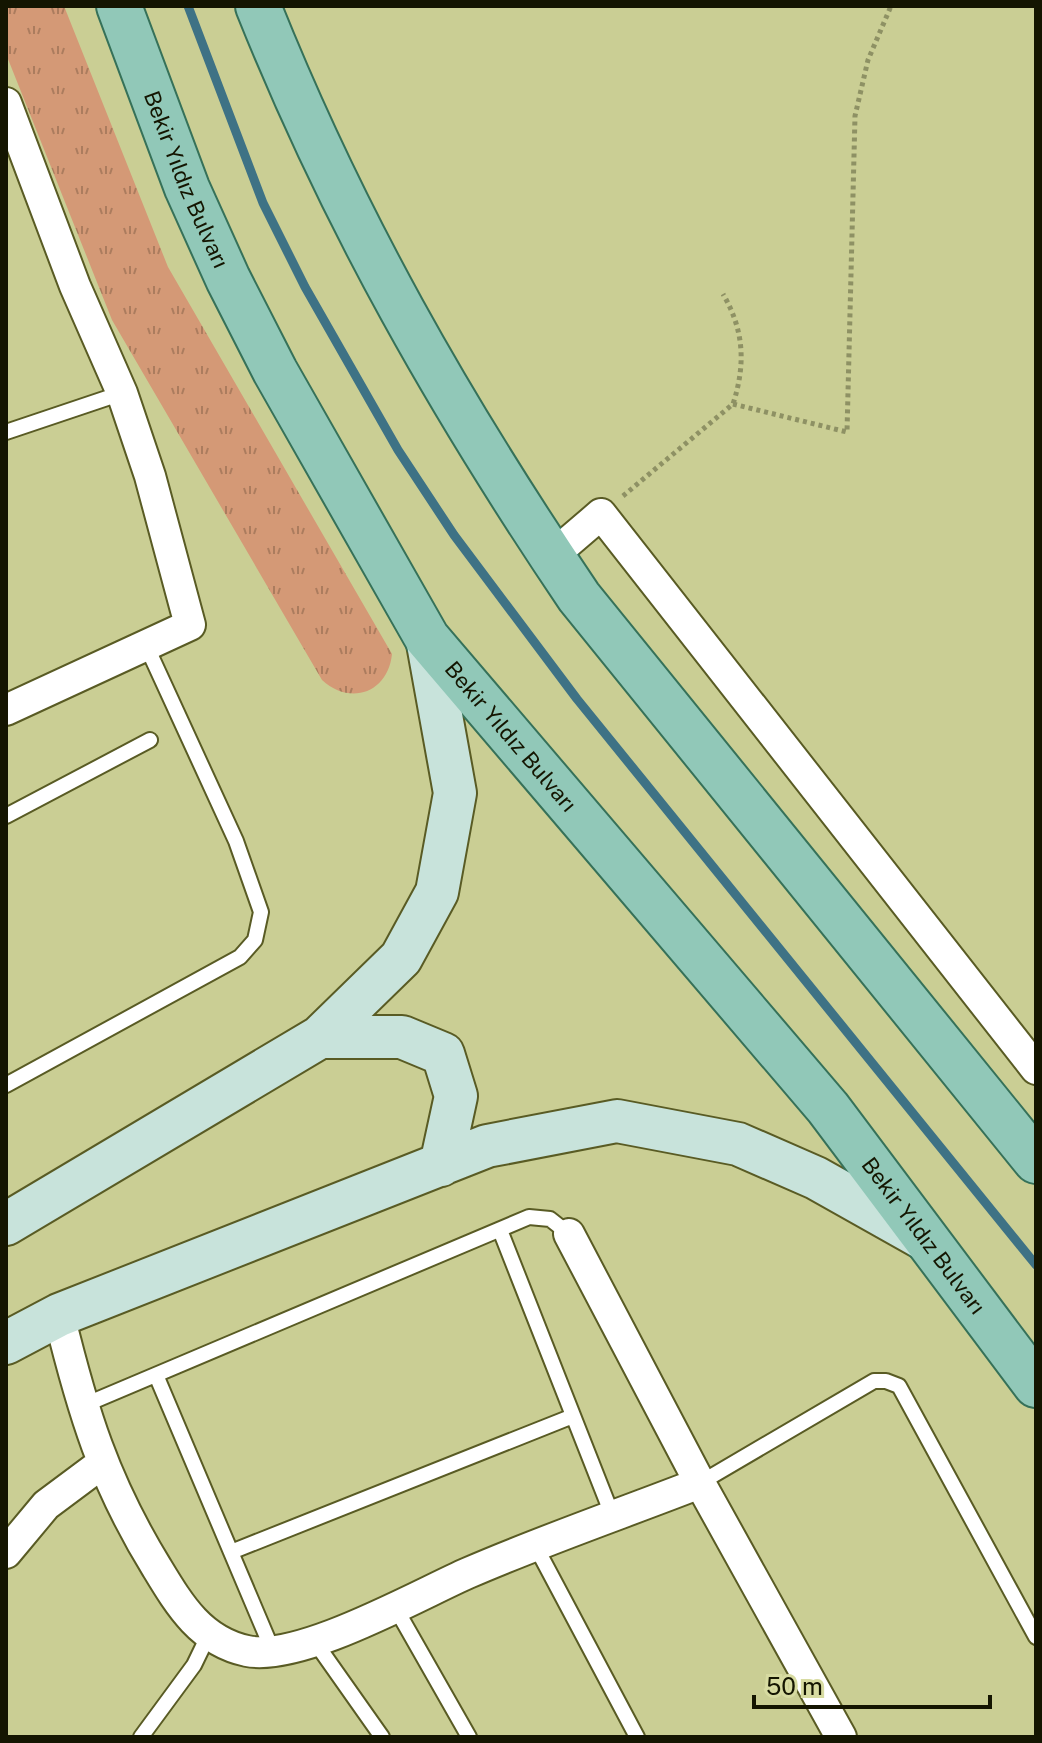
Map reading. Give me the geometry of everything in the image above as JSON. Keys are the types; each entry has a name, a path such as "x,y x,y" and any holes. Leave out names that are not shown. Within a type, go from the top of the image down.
{"main road":[{"name":"Bekir Yıldız Bulvarı","path":"119,6 187,188 228,279 275,371 427,638 828,1108 1036,1385"},
{"path":"258,6 304,120 383,279 474,439 579,597 1036,1161"}],"street":[{"path":"6,103 75,286 122,393 150,476 190,625 6,710"},
{"path":"552,556 601,514 1036,1069"},
{"path":"6,1224 320,1037 401,958 437,892 455,793 427,638"},
{"path":"320,1037 402,1037 443,1054 456,1096 441,1165"},
{"path":"6,1343 59,1315 487,1146 617,1121 738,1144 816,1178 928,1241"},
{"path":"569,1234 700,1483 841,1737"},
{"path":"59,1315 81,1406 101,1464 137,1536 191,1621 209,1634 250,1652 315,1642 536,1547 700,1483"},
{"path":"6,1553 46,1505 101,1464"}],"lane":[{"path":"6,432 122,393"},
{"path":"6,1085 240,957 255,940 260,926 261,912 236,841 146,645"},
{"path":"6,816 150,740"},
{"path":"81,1406 500,1230 539,1217 560,1225 569,1234"},
{"path":"500,1230 613,1517"},
{"path":"156,1375 272,1649"},
{"path":"700,1483 874,1381 893,1383 899,1386 1036,1637"},
{"path":"231,1552 573,1416"},
{"path":"536,1547 637,1737"},
{"path":"395,1607 469,1737"},
{"path":"141,1737 194,1665 209,1634"},
{"path":"315,1642 382,1737"}],"path":[{"path":"733,404 847,432 855,116 868,60 891,6"},
{"path":"601,514 733,404 739,386 742,348 739,329 723,294"}],"green space":[{"path":"6,6 64,6 168,267 392,654 383,678 366,691 344,692 322,680 112,320 6,54"}],"waterway":[{"path":"188,6 263,203 305,287 398,450 454,535 577,699 1036,1265"}]}
